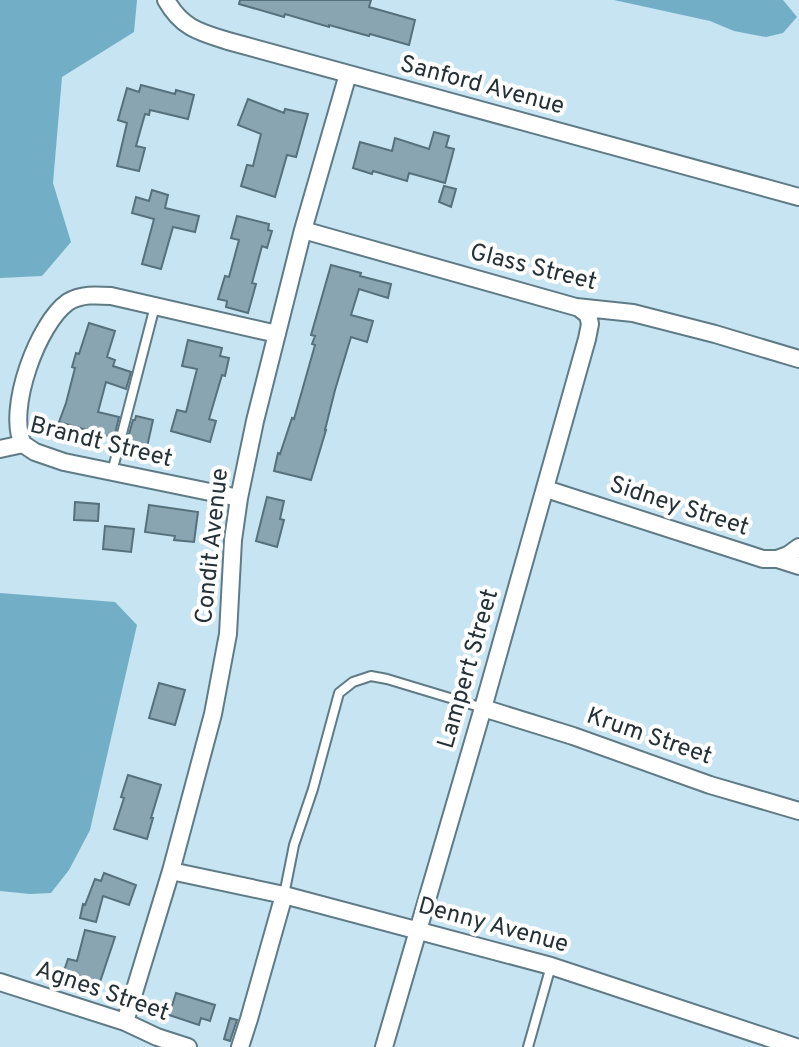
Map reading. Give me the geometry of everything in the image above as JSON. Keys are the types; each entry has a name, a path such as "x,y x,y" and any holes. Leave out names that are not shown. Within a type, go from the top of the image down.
{"street":[{"name":"Sanford Avenue","path":"166,0 178,19 195,30 799,197"},
{"name":"Condit Avenue","path":"125,1022 171,871 213,714 228,634 233,540 239,498 255,421 303,230 348,74"},
{"name":"Glass Street","path":"303,230 579,308 633,313 799,359"},
{"path":"23,444 17,431 17,421 29,365 42,332 56,313 78,298 111,296 277,334"},
{"name":"Lampert Street","path":"384,1047 546,489 590,324 588,315 579,308"},
{"name":"Brandt Street","path":"0,449 23,444 35,452 64,462 239,498"},
{"name":"Sidney Street","path":"546,489 763,559 777,559 799,566"},
{"path":"777,559 799,547"},
{"name":"Krum Street","path":"483,708 710,785 799,811"},
{"name":"Denny Avenue","path":"171,871 284,895 551,966 796,1047"},
{"path":"240,1047 284,895"},
{"name":"Agnes Street","path":"1,988 125,1022 188,1047"}],"lane":[{"path":"112,472 155,305"},
{"path":"284,895 294,845 339,693 353,682 371,676 483,708"},
{"path":"528,1047 551,966"}],"shaded area":[{"path":"0,0 137,0 134,32 62,77 53,183 71,242 42,276 0,278"},
{"path":"614,0 783,0 797,17 783,33 766,37"},
{"path":"0,593 115,602 137,625 90,830 69,870 51,893 0,891"}],"building":[{"path":"240,0 371,0 369,7 415,20 409,45 285,14 284,17 239,4"},
{"path":"141,85 175,94 176,90 194,95 188,119 150,110 149,115 145,114 136,146 145,148 139,171 117,166 127,123 118,120 127,88 139,92"},
{"path":"248,99 284,113 285,109 308,114 296,157 287,155 275,197 241,186 247,165 253,166 261,134 238,125"},
{"path":"434,132 449,136 446,147 454,149 445,183 409,173 407,181 353,168 360,142 392,151 395,138 429,149"},
{"path":"444,186 456,189 451,207 439,202"},
{"path":"152,190 168,195 165,208 199,216 195,232 173,227 161,269 142,264 154,219 132,213 136,197 149,201"},
{"path":"237,216 269,224 268,230 272,231 267,248 262,246 248,313 226,307 227,301 218,299 225,276 229,277 239,240 231,238"},
{"path":"331,265 391,284 388,298 359,289 351,315 373,321 367,342 351,337 311,480 274,471 278,453 294,419 315,345 312,344 315,336 311,335"},
{"path":"89,323 115,331 107,357 115,360 113,366 131,372 126,389 106,382 98,412 119,417 114,438 59,422 75,368 72,367 76,353 79,354"},
{"path":"188,340 222,348 220,356 229,358 209,419 216,421 210,442 171,431 177,410 186,412 197,369 182,366"},
{"path":"136,416 153,420 147,447 127,441"},
{"path":"267,497 284,501 280,519 284,520 277,547 256,541"},
{"path":"75,502 99,504 98,521 74,520"},
{"path":"149,505 198,512 194,542 145,532"},
{"path":"105,526 134,529 131,552 103,549"},
{"path":"159,683 185,690 175,725 149,718"},
{"path":"128,775 161,785 147,839 114,829"},
{"path":"104,873 136,885 129,905 103,896 96,922 80,918 95,879 101,881"},
{"path":"85,930 115,937 98,988 62,977 68,959 77,961"},
{"path":"176,993 215,1005 210,1021 201,1018 199,1025 169,1015"},
{"path":"230,1018 237,1020 230,1041 224,1039"}]}
